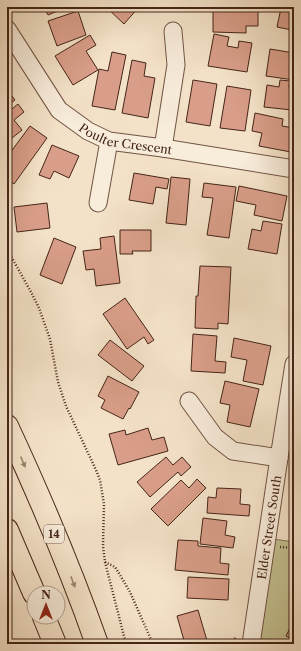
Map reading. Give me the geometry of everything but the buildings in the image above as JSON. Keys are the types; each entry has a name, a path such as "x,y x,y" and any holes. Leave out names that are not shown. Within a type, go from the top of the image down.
{"highway":[{"name":"14","path":"7,426 59,545 97,644"},
{"path":"7,530 31,585"},
{"path":"47,625 55,644"}],"street":[{"name":"Poulter Crescent","path":"7,29 59,110 88,131 109,140 294,169"},
{"path":"163,148 176,65 173,31"},
{"path":"98,203 109,140"},
{"name":"Elder Street South","path":"250,644 294,364"},
{"path":"189,401 214,437 233,451 279,458"}],"path":[{"path":"7,249 39,308 50,339 58,382 64,400 100,480 104,504 103,546 105,562 126,644"},
{"path":"105,562 115,567 130,592 153,644"}],"shaded area":[{"path":"273,539 294,542 294,644 259,644"}]}
